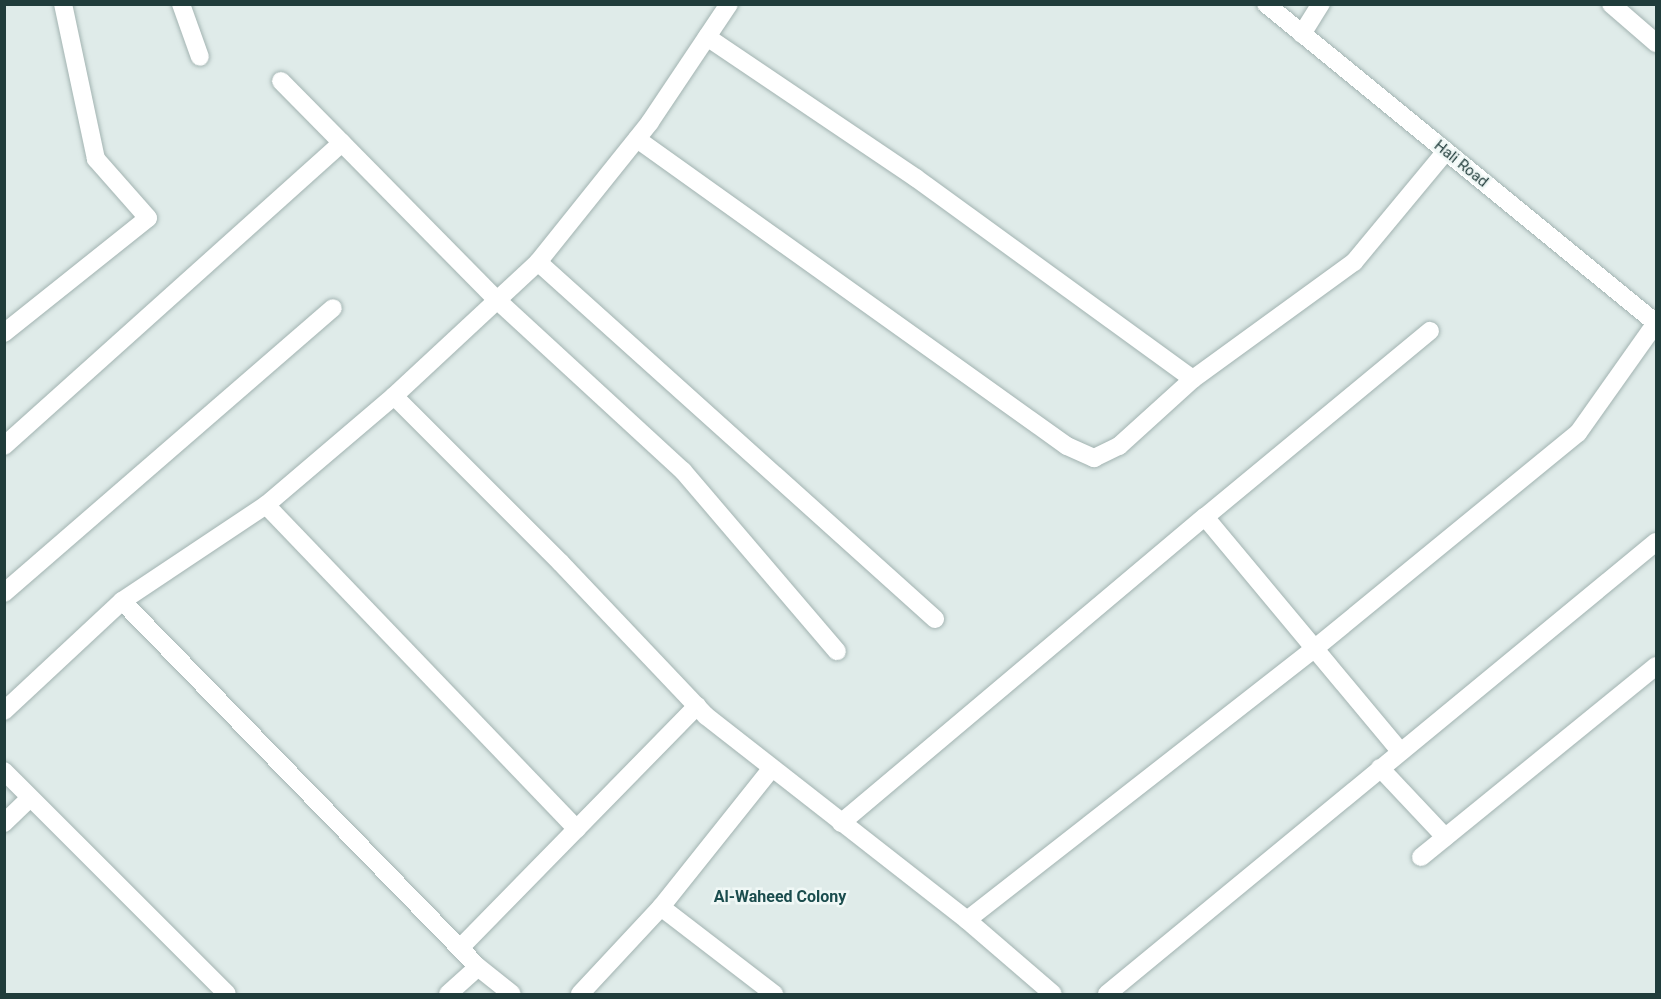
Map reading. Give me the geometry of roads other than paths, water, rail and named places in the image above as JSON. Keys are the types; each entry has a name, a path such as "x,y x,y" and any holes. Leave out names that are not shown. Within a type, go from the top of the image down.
{"street":[{"path":"4,333 148,218 96,159 63,4"},
{"path":"181,4 200,57"},
{"path":"4,711 122,601 266,505 394,396 538,262 638,139 729,4"},
{"name":"Hali Road","path":"1266,4 1656,323"},
{"path":"1302,34 1321,4"},
{"path":"1611,4 1656,43"},
{"path":"707,37 916,178 1193,379"},
{"path":"281,81 497,300 683,471 837,651"},
{"path":"638,139 1067,446 1094,458 1119,446 1193,379 1354,262 1446,151"},
{"path":"4,446 342,143"},
{"path":"538,262 935,619"},
{"path":"4,593 333,308"},
{"path":"967,920 1314,649 1578,433 1656,323"},
{"path":"841,823 1205,517 1430,332"},
{"path":"394,396 561,563 697,706 771,769 967,920 1053,994"},
{"path":"266,505 577,829"},
{"path":"1205,517 1400,751"},
{"path":"1107,994 1656,542"},
{"path":"122,601 478,967 512,994"},
{"path":"1421,857 1656,666"},
{"path":"460,948 697,706"},
{"path":"1380,768 1444,837"},
{"path":"580,994 660,907 771,769"},
{"path":"4,771 227,994"},
{"path":"4,824 30,798"},
{"path":"660,907 774,994"},
{"path":"448,994 478,967"}],"district":[{"name":"Al-Waheed Colony","path":"780,897"}]}
